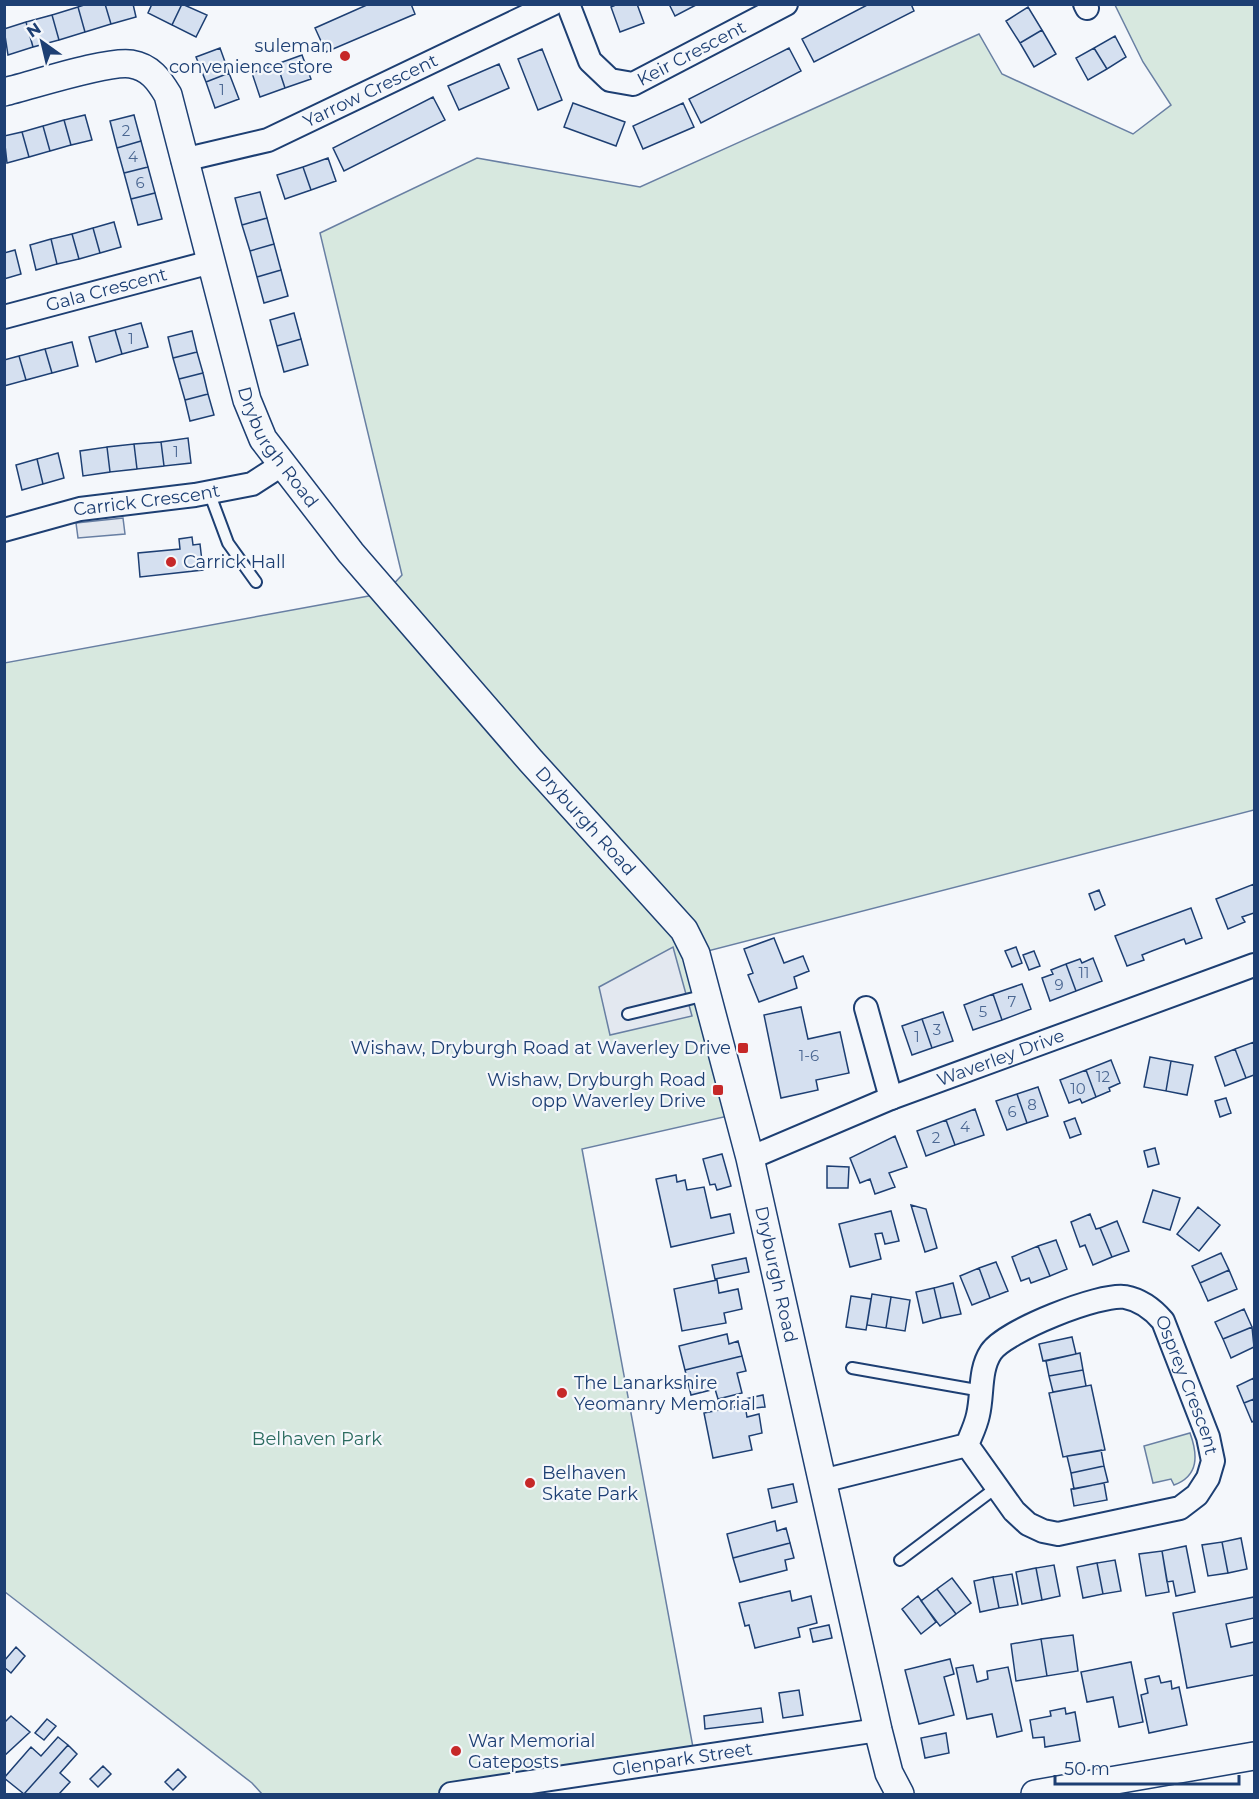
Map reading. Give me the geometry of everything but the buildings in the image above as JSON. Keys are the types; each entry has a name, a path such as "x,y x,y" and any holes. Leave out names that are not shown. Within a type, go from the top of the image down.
{"street":[{"name":"Yarrow Crescent","path":"183,160 268,140 552,4"},
{"name":"Keir Crescent","path":"568,4 590,61 610,80 633,84 786,4"},
{"name":"Dryburgh Road","path":"4,92 100,68 130,64 155,75 168,95 247,400 262,439 351,554 531,761 684,930 696,954 750,1158 878,1730 890,1773 900,1794"},
{"name":"Gala Crescent","path":"4,317 211,262"},
{"name":"Carrick Crescent","path":"4,530 80,509 252,484 283,464"},
{"name":"Waverley Drive","path":"750,1158 891,1098 1254,965"},
{"path":"866,1008 891,1098"},
{"name":"Osprey Crescent","path":"1122,1296 1139,1301 1163,1321 1208,1437 1213,1461 1208,1478 1197,1495 1180,1508 1058,1534 1028,1524 1014,1511 967,1445 978,1416 982,1391 984,1367 991,1352 1002,1340 1017,1331 1101,1299 1122,1296"},
{"path":"822,1481 967,1445"},
{"name":"Glenpark Street","path":"451,1794 878,1730"},
{"path":"1035,1794 1254,1756"}],"lane":[{"path":"209,492 228,543 256,582"},
{"path":"628,1014 706,995"},
{"path":"852,1368 982,1391"},
{"path":"900,1560 998,1486"}],"green space":[{"name":"Belhaven Park","path":"1115,5 1254,5 1254,810 696,954 737,1114 582,1149 695,1758 451,1794 262,1794 252,1783 5,1592 4,663 385,593 402,575 320,233 477,158 640,187 979,34 1002,74 1133,134 1171,105 1143,62"},
{"path":"1190,1433 1195,1457 1188,1476 1174,1485 1171,1479 1153,1483 1144,1446"}],"shaded area":[{"path":"123,518 125,534 78,538 76,523"},
{"path":"673,947 692,1016 610,1035 599,987"}],"place":[{"name":"suleman convenience store","path":"345,56"},
{"name":"Carrick Hall","path":"171,562"},
{"name":"Wishaw, Dryburgh Road at Waverley Drive","path":"743,1048"},
{"name":"Wishaw, Dryburgh Road opp Waverley Drive","path":"718,1090"},
{"name":"The Lanarkshire Yeomanry Memorial","path":"562,1393"},
{"name":"Belhaven Skate Park","path":"530,1483"},
{"name":"War Memorial Gateposts","path":"456,1751"}]}
